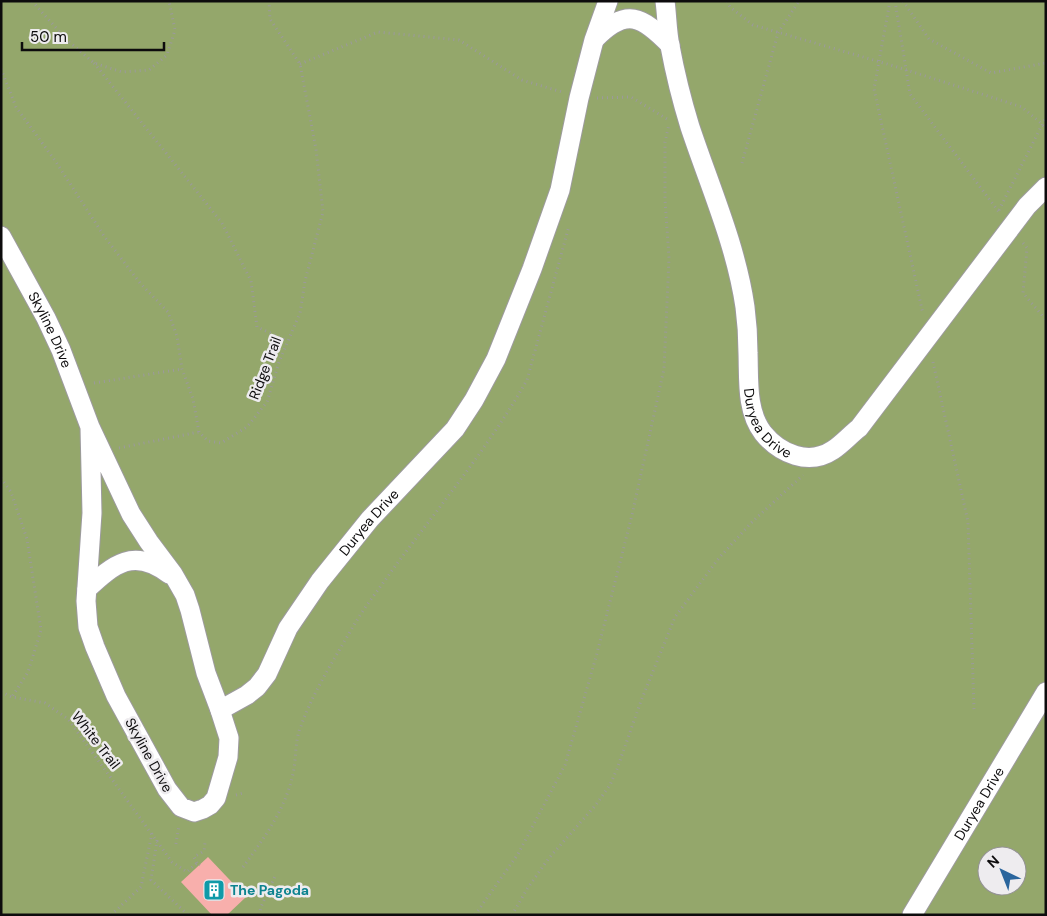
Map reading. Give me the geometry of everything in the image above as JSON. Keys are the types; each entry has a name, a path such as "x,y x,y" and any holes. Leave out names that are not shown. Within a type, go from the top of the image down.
{"street":[{"name":"Duryea Drive","path":"220,710 247,695 257,687 267,674 288,628 320,581 370,519 455,429 474,400 496,359 532,269 560,190 579,98 594,40 608,1"},
{"name":"Duryea Drive","path":"665,1 670,45 690,126 736,261 745,308 749,389 754,414 763,432 779,448 796,456 813,458 832,450 858,428 1027,206 1046,187"},
{"path":"594,40 608,26 622,19 639,20 654,29 670,45"},
{"name":"Skyline Drive","path":"1,236 46,318 61,350 90,427 131,514 185,595 206,673 229,738 228,757 216,798 210,805 194,812 181,807 167,789 116,696 88,627 86,602 92,513 90,427"},
{"name":"Skyline Drive","path":"87,589 115,565 127,561 143,561 156,565 176,579"},
{"name":"Duryea Drive","path":"912,915 1046,692"}],"path":[{"path":"32,1 66,40 94,63 222,223 251,280 257,327 288,342"},
{"path":"94,63 122,72 149,70 167,55 174,30 169,1"},
{"name":"Ridge Trail","path":"200,432 208,441 221,443 247,427 267,402 300,313 305,281 323,212 316,149 300,64 270,19 269,1"},
{"path":"727,1 730,7 753,25 894,66 1022,107 1046,129"},
{"path":"742,163 778,33 799,1"},
{"path":"895,1 910,94 1003,217"},
{"path":"903,1 929,40 991,73 1046,63"},
{"path":"300,64 378,32 459,40 522,80 579,98 631,97 670,120"},
{"path":"1,69 16,107 56,162 104,236 140,283 168,312 177,336 182,369 193,399 200,432 102,452"},
{"path":"475,915 518,854 565,765 596,657 630,524 664,369 669,258 665,199 665,142 671,112"},
{"path":"243,867 264,839 283,804 292,779 300,727 313,698 356,621 468,468 516,399 526,380 570,221"},
{"path":"1021,240 1027,248 1023,293 1046,320"},
{"path":"75,386 182,369"},
{"path":"512,915 527,889 549,858 595,806 610,785 675,617 719,558 751,523 832,450"},
{"path":"1,478 11,492 27,539 41,630 28,672 12,697"},
{"name":"White Trail","path":"1,692 12,697 45,704 68,719 172,862 187,872 198,864 194,857 204,851 204,843"},
{"path":"111,915 141,887 152,832"},
{"path":"157,840 151,880 188,915"},
{"path":"259,915 276,874"}],"green space":[{"path":"1,1 1046,1 1046,915 1,915"}],"building":[{"name":"The Pagoda","path":"208,857 246,897 227,915 212,915 181,882"}],"place":[{"name":"The Pagoda","path":"214,890"}]}
